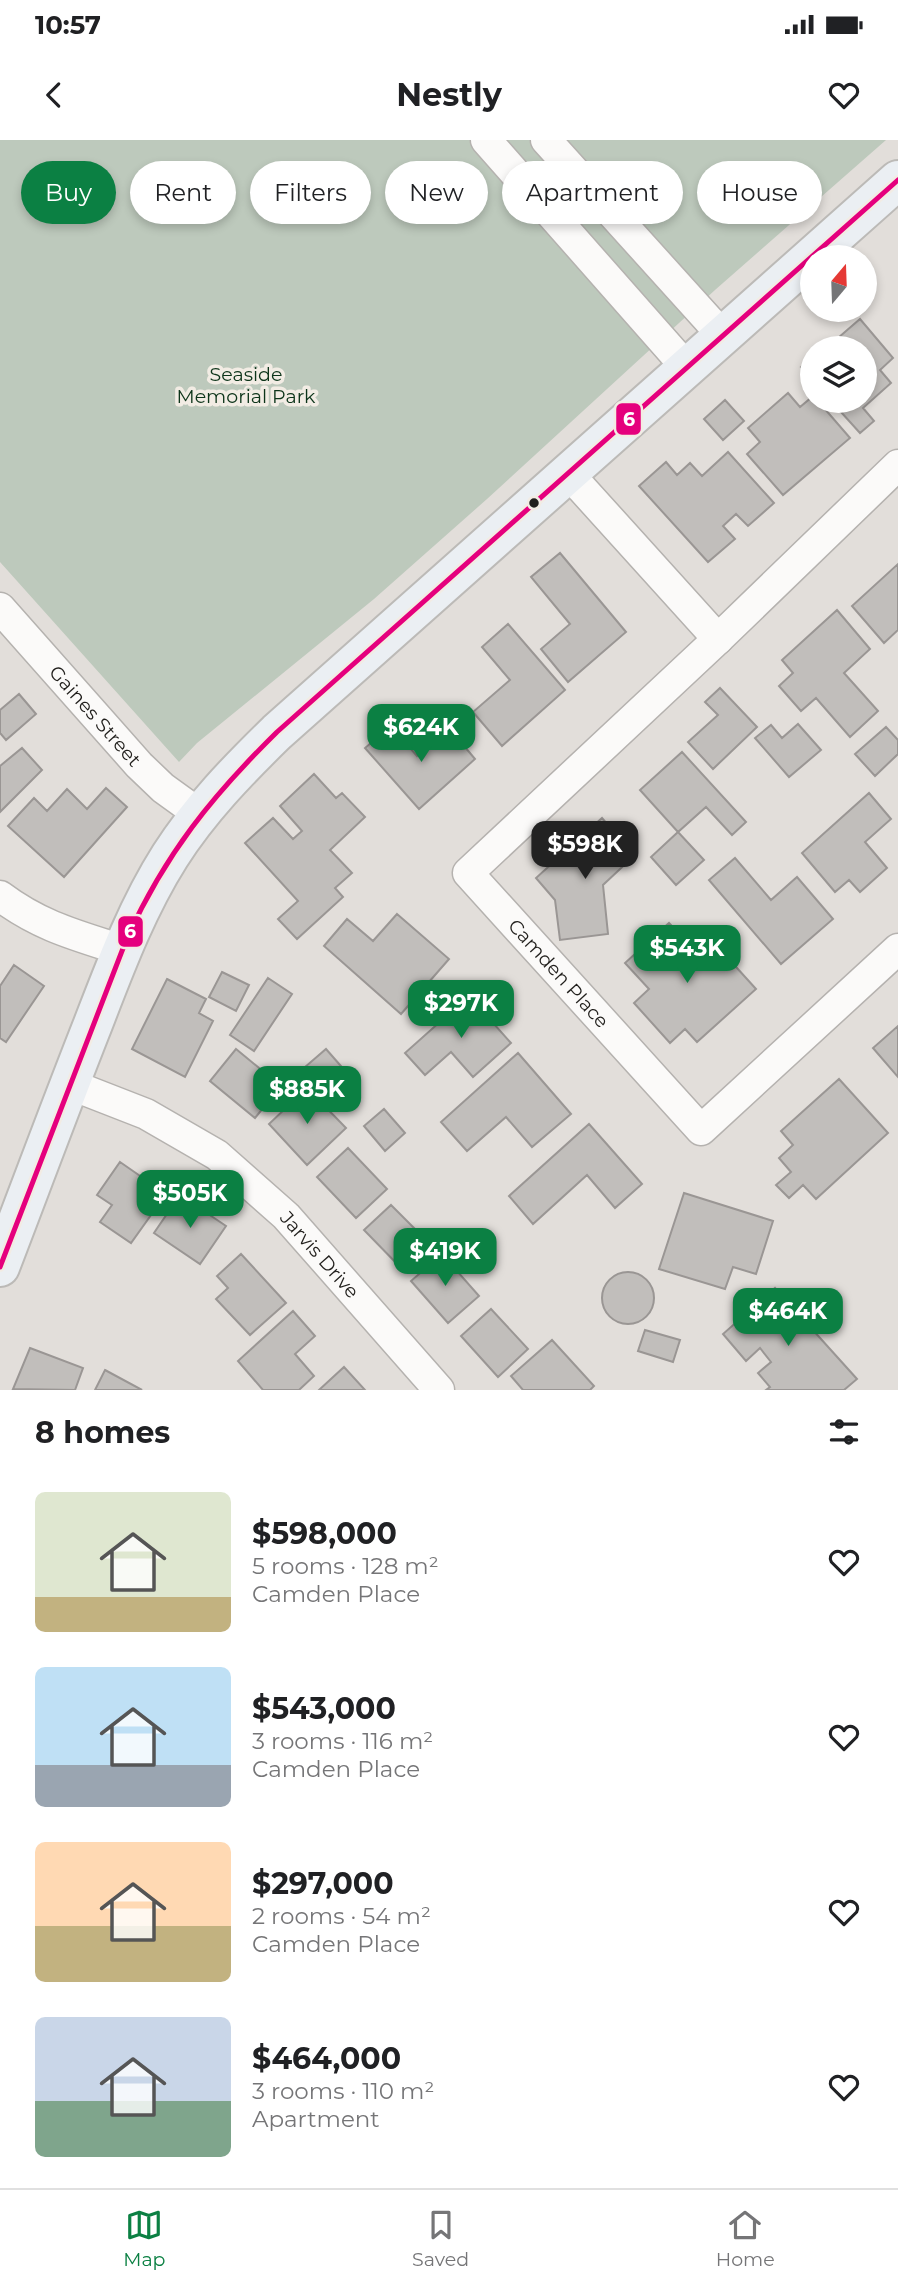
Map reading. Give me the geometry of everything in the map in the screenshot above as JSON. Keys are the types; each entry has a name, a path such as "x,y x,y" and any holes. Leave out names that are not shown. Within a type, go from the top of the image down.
{"main road":[{"path":"0,1267 122,950 148,892 199,814 277,732 898,180"}],"street":[{"path":"486,140 687,368"},
{"path":"546,140 723,336"},
{"name":"Camden Place","path":"898,465 718,639 468,873 701,1130 898,949"},
{"path":"567,472 718,639"},
{"name":"Gaines Street","path":"0,608 139,765 163,788 199,814"},
{"path":"0,896 22,912 57,930 122,950"},
{"name":"Jarvis Drive","path":"69,1084 146,1114 217,1155 286,1216 439,1390"}],"green space":[{"name":"Seaside Memorial Park","path":"0,140 886,140 822,196 822,161 697,161 697,224 790,224 374,599 197,743 179,762 0,562"}],"building":[{"path":"857,322 863,322 874,336 840,336"},
{"path":"877,339 893,358 880,370 891,383 877,396"},
{"path":"788,393 800,407 800,413 828,413 850,438 783,495 747,454 760,442 748,428"},
{"path":"725,400 744,421 723,440 704,419"},
{"path":"842,413 867,413 874,421 860,433"},
{"path":"728,452 774,503 748,526 736,514 723,526 735,539 708,562 639,486 666,462 677,475 690,463 702,476"},
{"path":"560,553 626,632 568,682 541,649 570,624 531,577"},
{"path":"898,564 898,630 884,643 852,606"},
{"path":"837,610 870,649 844,673 878,711 850,737 816,698 801,711 779,686 793,673 782,660"},
{"path":"508,624 565,690 502,746 473,712 510,680 482,647"},
{"path":"720,688 757,727 713,769 688,742 718,715 705,702"},
{"path":"19,694 36,714 6,740 0,733 0,710"},
{"path":"798,724 821,750 789,777 755,738 771,725 782,738"},
{"path":"391,726 417,756 449,728 475,759 419,809 365,748"},
{"path":"886,727 898,740 898,754 875,776 855,754"},
{"path":"22,748 42,770 0,812 0,766"},
{"path":"682,752 746,822 732,835 706,807 678,832 640,790"},
{"path":"314,774 336,798 342,793 365,817 330,850 352,873 335,888 343,897 297,939 278,919 298,901 245,843 273,818 293,839 302,831 280,806"},
{"path":"106,788 127,807 64,877 8,826 34,798 47,811 67,789 87,809"},
{"path":"869,793 891,819 865,842 887,868 860,892 849,880 835,892 802,853"},
{"path":"602,818 634,856 603,885 608,934 560,940 555,900 536,878"},
{"path":"678,832 704,860 676,885 651,857"},
{"path":"735,858 771,900 797,877 833,919 781,964 709,880"},
{"path":"397,914 449,959 401,1014 324,946 347,919 373,941"},
{"path":"669,923 693,949 708,936 756,989 697,1042 685,1029 670,1043 634,1003 649,989 625,963"},
{"path":"14,965 44,986 6,1042 0,1038 0,986"},
{"path":"222,972 249,985 236,1011 209,997"},
{"path":"268,978 292,994 254,1051 230,1035"},
{"path":"167,979 206,999 199,1013 213,1021 185,1077 132,1049"},
{"path":"469,996 511,1043 473,1077 451,1052 425,1075 405,1053"},
{"path":"898,1026 898,1077 873,1048"},
{"path":"236,1049 281,1086 255,1118 210,1081"},
{"path":"326,1049 347,1073 326,1091 305,1067"},
{"path":"518,1053 571,1114 532,1147 506,1117 467,1151 441,1122"},
{"path":"839,1079 888,1133 816,1199 803,1185 789,1198 776,1185 791,1172 779,1158 793,1145 781,1131"},
{"path":"307,1088 346,1128 307,1165 269,1124"},
{"path":"384,1109 405,1133 385,1151 364,1126"},
{"path":"589,1124 642,1184 615,1208 587,1175 533,1224 509,1196"},
{"path":"348,1148 387,1189 356,1218 317,1177"},
{"path":"120,1162 166,1194 131,1243 100,1222 112,1205 97,1195"},
{"path":"684,1193 773,1221 756,1274 733,1267 725,1289 659,1269"},
{"path":"180,1195 226,1226 200,1264 154,1233"},
{"path":"391,1205 430,1244 403,1270 364,1230"},
{"path":"241,1254 286,1303 250,1335 216,1299 228,1288 217,1276"},
{"path":"442,1254 479,1296 448,1323 411,1281"},
{"path":"628,1272 638,1274 646,1280 652,1288 652,1308 646,1316 638,1322 628,1324 618,1322 610,1316 604,1308 602,1298 604,1288 610,1280 618,1274"},
{"path":"775,1288 857,1379 844,1390 766,1390 770,1387 758,1373 771,1362 760,1348 746,1361 723,1334"},
{"path":"491,1309 528,1349 498,1377 461,1336"},
{"path":"293,1311 315,1336 295,1354 314,1376 299,1390 263,1390 238,1361"},
{"path":"645,1330 680,1340 673,1362 638,1351"},
{"path":"552,1340 594,1386 590,1390 523,1390 511,1376"},
{"path":"30,1348 83,1368 75,1390 13,1389"},
{"path":"344,1367 365,1390 319,1390"},
{"path":"105,1370 142,1390 95,1390"}],"transit line":[{"name":"6","path":"0,1267 127,938 174,853 211,803 277,732 898,180"}]}
